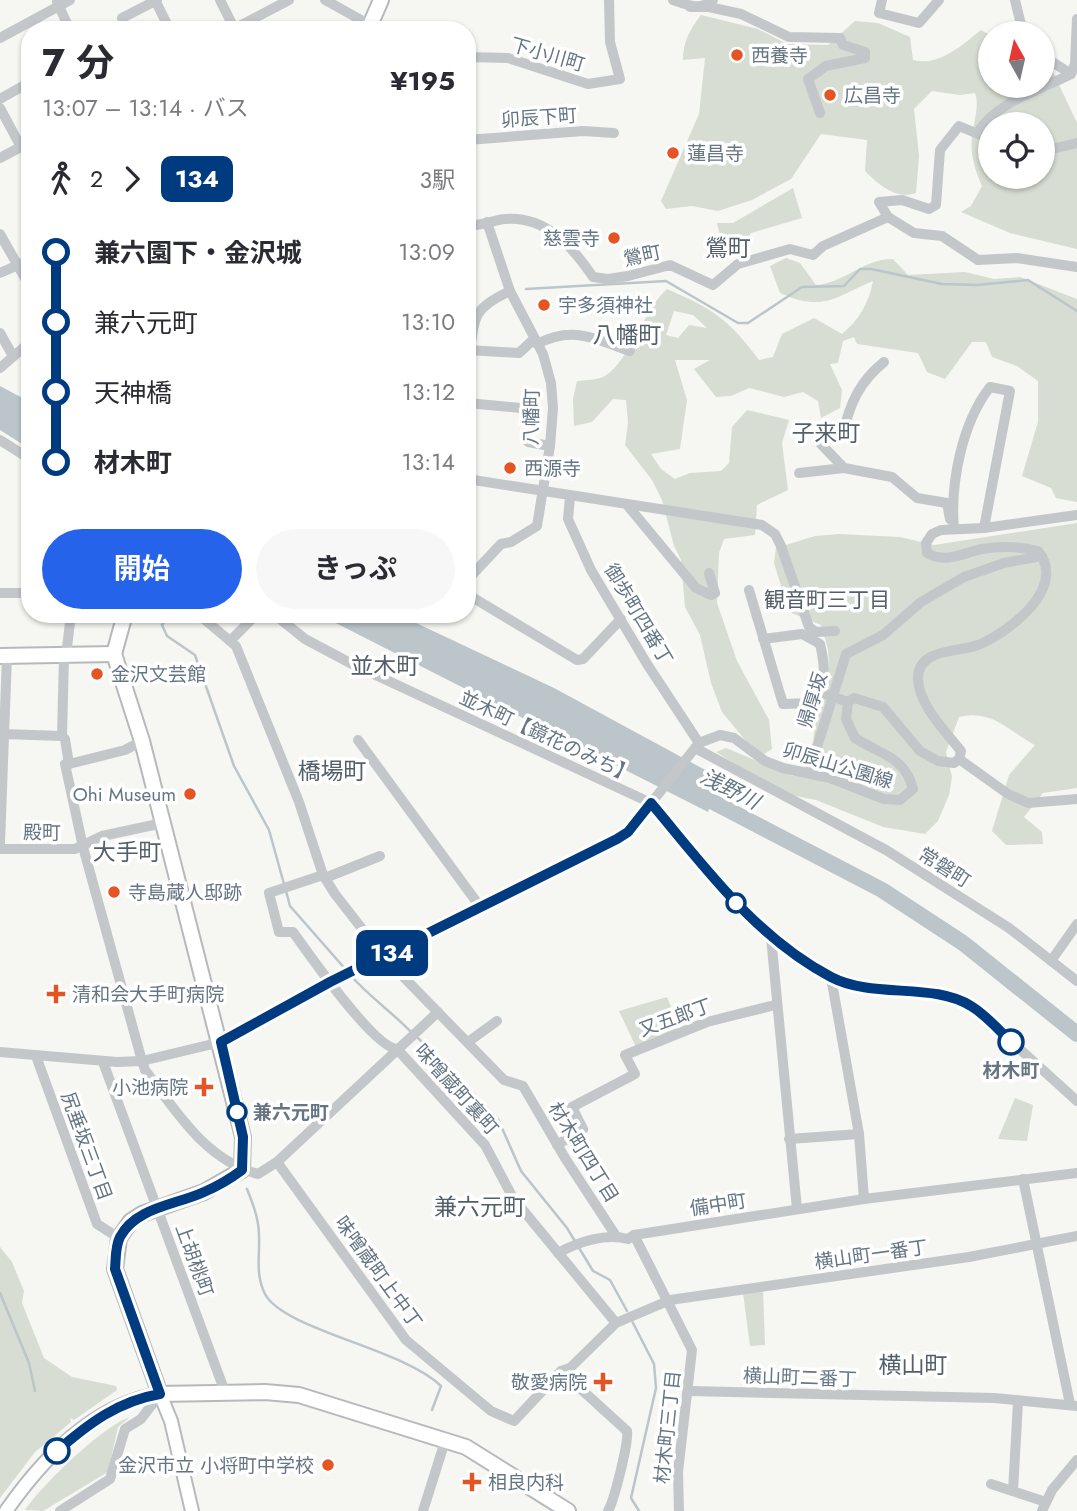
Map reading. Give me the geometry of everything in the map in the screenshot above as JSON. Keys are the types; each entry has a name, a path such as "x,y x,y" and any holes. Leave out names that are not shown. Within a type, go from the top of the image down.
{"highway":[{"path":"374,21 381,0"},
{"path":"123,623 114,654 142,741 221,1042 243,1137 242,1170 204,1192 131,1221 119,1238 115,1269 160,1394 225,1392 299,1395 446,1438 466,1447 568,1511"},
{"path":"4,656 114,654"}],"main road":[{"path":"6,1511 23,1486 68,1442 118,1406 160,1394 171,1421 192,1511"}],"street":[{"path":"28,21 58,3 70,0"},
{"path":"122,18 156,0 164,21"},
{"path":"220,0 230,21"},
{"path":"249,21 289,0"},
{"path":"325,0 360,21"},
{"name":"下小川町","path":"476,57 508,58 588,84 620,79 610,41 609,0"},
{"path":"673,0 690,7 709,7 741,14 789,37 840,38 843,45 864,52 864,58 826,66 808,79 812,99 819,103 820,113"},
{"path":"690,7 706,5 713,0"},
{"path":"881,0 879,13 919,23 939,0"},
{"path":"1015,0 1020,21"},
{"path":"58,3 66,21"},
{"path":"997,112 1071,74 1075,64 1077,19"},
{"path":"0,38 21,25"},
{"path":"1055,64 1071,74"},
{"path":"0,99 21,87"},
{"path":"0,108 21,137"},
{"path":"978,132 959,126 940,150 936,205 929,209 902,200 878,202 888,217 914,233 942,236 978,260 1017,258 1077,267"},
{"name":"卯辰下町","path":"476,139 583,131 614,133"},
{"path":"1055,148 1077,143"},
{"path":"0,158 21,147"},
{"name":"鶯町","path":"487,222 517,218 534,221 565,240 593,277 608,279 636,275 670,265 713,285 738,264 790,249 813,256 822,246 888,217"},
{"path":"476,224 487,222"},
{"name":"八幡町","path":"476,570 501,544 511,542 537,526 550,446 553,408 551,383 543,354 510,291 487,222"},
{"path":"0,234 21,271"},
{"path":"0,273 21,264"},
{"path":"476,314 483,305 510,291"},
{"path":"0,333 13,356"},
{"path":"476,350 519,353 536,342 561,334 576,333 630,351"},
{"path":"0,368 21,349"},
{"path":"844,468 820,443 843,433 852,398 872,372 884,362"},
{"path":"953,528 955,486 970,419 990,387 1010,391 984,528"},
{"path":"476,404 531,409"},
{"path":"0,440 21,453"},
{"path":"528,442 550,446"},
{"path":"799,473 844,468 892,477 917,498 947,503 953,528"},
{"path":"476,481 628,506 750,521 762,525 775,534 781,546 809,627 816,632 835,631"},
{"name":"御歩町四番丁","path":"570,497 570,526 591,570 695,748"},
{"path":"628,506 696,589 711,595 715,593 709,573"},
{"path":"822,693 848,702 854,698 883,707 920,751 938,761 954,763 959,759 961,751 928,705 917,677 923,665 938,654 977,645 1017,620 1045,586 1047,569 1038,551 1023,547 983,549 948,559 927,553 926,543 932,534 953,528 984,528 1077,515"},
{"name":"帰厚坂","path":"809,773 846,654 883,635 921,602 964,577 1004,563 1042,556"},
{"path":"749,590 763,639 783,704 814,704 822,693 824,660 820,644 803,634 763,639"},
{"path":"0,593 21,593"},
{"path":"476,599 577,660 583,659 621,620"},
{"path":"69,764 65,739 62,736 65,656 70,623"},
{"path":"209,623 236,646 324,877 384,957 468,1042 497,1021"},
{"path":"230,641 248,623"},
{"name":"並木町【鏡花のみち】","path":"285,623 305,639 352,664 654,800 725,892 771,937 831,977 867,988 941,996 971,1005 1077,1101"},
{"path":"0,843 4,656"},
{"name":"卯辰山公園線","path":"695,748 720,735 734,738 765,761 892,801 905,797 913,789 908,772 894,757 855,738 846,719 848,702"},
{"path":"3,734 62,736"},
{"path":"358,740 481,908"},
{"path":"142,741 125,750 65,764 83,847 145,1070 183,1120 219,1159 258,1174 277,1162 439,1012"},
{"path":"0,1052 103,1062 142,1060 221,1042 330,982 617,839 628,832 695,748"},
{"name":"常磐町","path":"695,748 936,880 1009,928 1077,981"},
{"path":"959,759 1009,794 1028,803 1077,799"},
{"name":"殿町","path":"0,849 64,850 83,847 102,836 163,823"},
{"path":"324,877 380,856"},
{"name":"味噌蔵町裏町","path":"324,877 269,893 279,932 293,932 367,1028 390,1048 397,1049 485,1145 513,1198 617,1323"},
{"path":"1051,961 1077,923"},
{"path":"771,937 775,1005 797,1209"},
{"path":"831,977 859,1134 864,1199"},
{"name":"又五郎丁","path":"557,1145 583,1129 572,1107 635,1074 625,1055 706,1022 775,1005"},
{"name":"材木町四丁目","path":"468,1042 504,1080 523,1086 557,1145 616,1236"},
{"name":"尻垂坂三丁目","path":"36,1056 97,1224 119,1238"},
{"name":"上胡桃町","path":"103,1062 225,1392"},
{"path":"789,1139 859,1134"},
{"name":"味噌蔵町上中丁","path":"277,1162 406,1340 491,1411 514,1421 561,1371"},
{"name":"備中町","path":"558,1253 577,1243 616,1236 628,1239 634,1235 864,1199 1077,1173"},
{"path":"1023,1180 1035,1245 1074,1405"},
{"name":"材木町三丁目","path":"634,1235 670,1300 692,1350 690,1391 678,1472 679,1511"},
{"name":"横山町一番丁","path":"617,1323 670,1300 1035,1245 1077,1236"},
{"path":"608,1511 614,1502 617,1479 629,1441 627,1431 561,1371 570,1368 617,1323"},
{"name":"横山町二番丁","path":"690,1391 1074,1405"},
{"path":"60,1511 110,1479 125,1429 141,1419 160,1394"},
{"path":"1013,1492 1018,1402"},
{"path":"423,1511 446,1438"},
{"path":"991,1484 1044,1506 1077,1460"}],"shaded area":[{"path":"701,15 758,29 787,44 828,45 855,21 878,23 910,37 913,60 923,61 941,58 978,32 978,98 1055,98 1055,76 1077,123 1077,249 1010,233 961,212 971,206 980,189 1055,189 1055,112 978,112 978,176 972,150 977,109 975,93 960,95 932,91 914,109 919,156 916,193 895,193 865,171 867,140 821,134 791,179 752,200 718,211 692,206 666,209 661,201 699,114 705,58 683,60 690,31"},
{"path":"793,188 802,218 751,233 744,246 722,245 717,223 733,223"},
{"path":"786,258 800,263 816,285 836,280 873,262 893,259 908,275 965,272 994,279 1020,277 1077,299 1077,502 1056,498 1051,488 1022,476 1038,422 1038,381 1017,366 992,357 986,342 972,342 945,379 927,372 918,353 857,344 854,337 843,341 838,363 830,364 842,390 840,408 821,418 818,401 803,392 784,397 749,388 731,396 716,397 694,369 710,360 675,360 687,400 680,449 651,454 661,469 675,479 690,473 721,471 729,463 732,427 747,410 789,420 782,443 788,490 757,505 755,535 724,539 719,553 717,603 737,661 769,720 772,749 759,757 722,712 711,683 700,635 685,607 681,560 674,546 662,500 652,480 625,445 628,422 626,400 613,399 592,422 574,426 573,399 577,381 602,377 621,360 651,309 667,289 719,317 739,335 759,360 773,357 782,334 814,318 842,334 862,310 873,281 838,297 807,302 780,293 770,266","holes":["674,311 693,315 707,328 689,325 678,338 666,335"]},
{"path":"0,386 21,397 21,443 0,430"},
{"path":"1077,523 1077,788 1043,793 1024,817 1042,832 1043,844 1006,845 992,831 1009,775 1035,745 1000,723 981,716 959,717 946,752 952,777 949,795 938,821 925,834 883,827 816,800 781,793 716,752 726,748 793,776 813,743 816,714 829,671 828,649 821,625 789,612 774,563 776,548 815,536 838,534 900,537 934,545"},
{"path":"336,623 416,623 554,688 720,778 708,812"},
{"path":"667,997 678,1025 676,1030 636,1047 619,1011"},
{"path":"1015,1098 1033,1105 1027,1141 998,1139"},
{"path":"0,1247 12,1262 24,1291 22,1303 44,1358 72,1377 116,1386 117,1390 74,1420 70,1418 71,1422 35,1452 0,1498"},
{"path":"763,1291 765,1345 750,1346 743,1293"},
{"path":"130,1417 118,1427 108,1472 43,1511 25,1510 74,1457 105,1432"}],"waterway":[{"path":"526,289 666,281 738,323 748,323 802,287 844,286 860,269 871,269 942,284 977,285 1028,280 1077,311"},
{"path":"163,623 167,636 195,655 234,766 269,830 284,884"},
{"name":"浅野川","path":"692,791 882,890 963,943 1077,1034"},
{"path":"286,891 290,906 347,971"},
{"path":"351,976 412,1033"},
{"path":"417,1037 498,1119 521,1171 567,1228 593,1271 610,1280 627,1311"},
{"path":"247,1189 258,1224 259,1272 265,1294 276,1307 295,1318 424,1373 441,1386 432,1410"},
{"path":"0,1293 29,1363 35,1391"},
{"path":"631,1319 654,1364 656,1388 631,1498 639,1511"}],"bus line":[{"name":"134","path":"57,1451 96,1419 118,1406 145,1396 160,1394 115,1269 116,1250 119,1238 131,1221 142,1214 204,1192 242,1170 243,1137 221,1042 330,982 617,839 628,832 651,803 746,915 771,937 831,977 867,988 941,996 971,1005 1011,1042"}],"place":[{"name":"西養寺","path":"737,55"},
{"name":"広昌寺","path":"830,95"},
{"name":"蓮昌寺","path":"673,153"},
{"name":"慈雲寺","path":"614,238"},
{"name":"宇多須神社","path":"544,305"},
{"name":"西源寺","path":"510,468"},
{"name":"金沢文芸館","path":"97,674"},
{"name":"Ohi Museum","path":"190,794"},
{"name":"寺島蔵人邸跡","path":"114,892"},
{"name":"清和会大手町病院","path":"56,994"},
{"name":"材木町","path":"1011,1042"},
{"name":"小池病院","path":"204,1087"},
{"name":"兼六元町","path":"237,1112"},
{"name":"敬愛病院","path":"603,1382"},
{"name":"金沢市立 小将町中学校","path":"328,1465"},
{"name":"相良内科","path":"472,1482"}],"district":[{"name":"鶯町","path":"728,248"},
{"name":"八幡町","path":"627,335"},
{"name":"子来町","path":"826,433"},
{"name":"観音町三丁目","path":"827,600"},
{"name":"並木町","path":"385,666"},
{"name":"橋場町","path":"332,771"},
{"name":"大手町","path":"127,852"},
{"name":"兼六元町","path":"480,1207"},
{"name":"横山町","path":"913,1365"}]}
